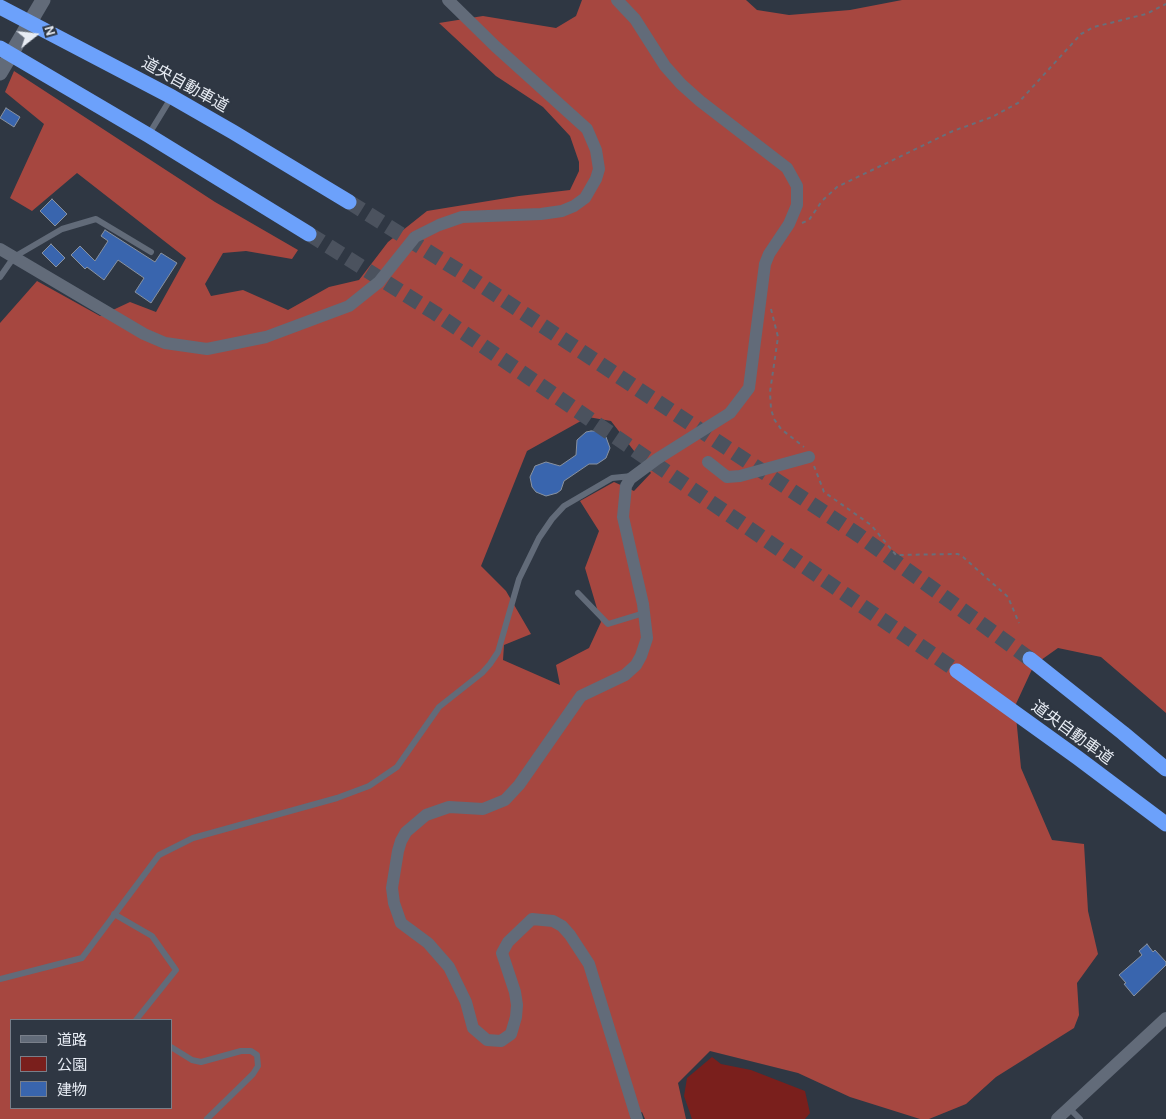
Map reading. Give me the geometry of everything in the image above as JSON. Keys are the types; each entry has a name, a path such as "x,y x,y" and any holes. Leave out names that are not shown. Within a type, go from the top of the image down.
{"highway":[{"name":"道央自動車道","path":"0,7 172,97 349,202"},
{"path":"0,48 34,66 309,234"},
{"name":"道央自動車道","path":"1030,659 1166,769"},
{"name":"道央自動車道","path":"957,671 1166,824"}],"main road":[{"path":"0,73 43,0"}],"street":[{"path":"0,249 144,334 165,343 207,350 266,337 349,306 379,282 415,237 439,225 462,217 541,214 562,211 574,206 585,198 596,179 599,169 596,150 587,129 495,46 448,0"},
{"path":"618,0 635,19 665,66 681,84 706,106 787,168 797,186 797,205 791,220 769,254 765,264 749,388 730,413 657,459 633,476 626,486 622,517 644,613 647,638 636,665 625,675 581,696 519,785 505,800 483,809 449,807 426,815 406,832 398,851 392,888 394,903 402,924 428,943 449,967 466,1002 473,1028 487,1040 501,1041 511,1034 516,1017 515,992 502,953 508,942 532,919 553,920 562,926 570,934 589,964 638,1119"},
{"path":"708,462 727,477 740,476 809,457"},
{"path":"1057,1119 1166,1018"}],"lane":[{"path":"148,135 172,97"},
{"path":"0,277 14,257 62,229 96,219 151,252"},
{"path":"0,980 82,958 159,855 193,838 345,795 369,786 397,767 439,707 482,672 498,652 520,579 540,538 552,519 564,506 612,478 633,476"},
{"path":"578,593 608,624 644,613"},
{"path":"114,914 152,936 176,970 137,1019"},
{"path":"172,1048 192,1060 201,1062 241,1051 251,1051 257,1055 258,1066 253,1074 207,1119"},
{"path":"1069,1108 1080,1119"}],"path":[{"path":"791,220 798,224 809,220 822,201 837,187 954,130 992,117 1018,103 1081,34 1094,27 1146,14 1166,4"},
{"path":"770,302 778,337 770,392 774,420 781,429 804,447 824,492 871,525 896,555 958,554 963,557 1008,597 1019,623"}],"green space":[{"path":"712,1057 721,1064 751,1070 805,1091 810,1113 805,1119 692,1119 684,1096 687,1078"}],"shaded area":[{"path":"582,0 746,0 757,10 789,15 850,10 902,0 1166,0 1166,713 1101,657 1058,648 1034,665 1015,706 1021,768 1052,840 1084,844 1088,911 1098,954 1077,983 1079,1015 1074,1028 996,1077 966,1104 929,1119 920,1119 850,1097 798,1073 710,1051 678,1083 686,1119 645,1119 642,1112 630,1119 0,1119 0,323 37,281 100,316 130,302 156,312 186,258 77,173 32,211 10,198 44,124 5,92 14,71 215,202 298,250 292,259 246,251 223,253 205,284 211,296 243,290 288,310 329,287 359,280 388,242 427,211 570,190 579,171 579,162 570,136 543,107 496,76 439,23 483,16 556,28 576,16","holes":["588,417 611,421 651,473 634,491 614,482 580,501 599,531 585,568 601,622 589,648 556,665 560,685 503,660 504,645 531,634 506,591 481,566 527,451"]}],"building":[{"path":"6,108 20,117 14,127 0,118"},
{"path":"52,199 67,214 55,226 40,211"},
{"path":"105,230 155,262 161,253 177,263 151,303 135,292 144,278 118,260 104,280 87,267 85,269 71,255 80,246 95,261 108,241 101,236"},
{"path":"51,244 65,258 56,267 42,253"},
{"path":"597,431 606,437 610,448 606,458 597,464 589,464 564,481 561,490 557,493 546,496 536,492 532,487 530,477 535,466 546,462 560,466 576,455 577,440 586,432"},
{"path":"1147,944 1153,952 1155,950 1166,962 1166,965 1134,996 1119,975 1142,955 1139,951"}],"tunnel":[{"path":"349,202 472,279 860,536 1030,659"},
{"path":"309,234 435,313 957,671"}]}
